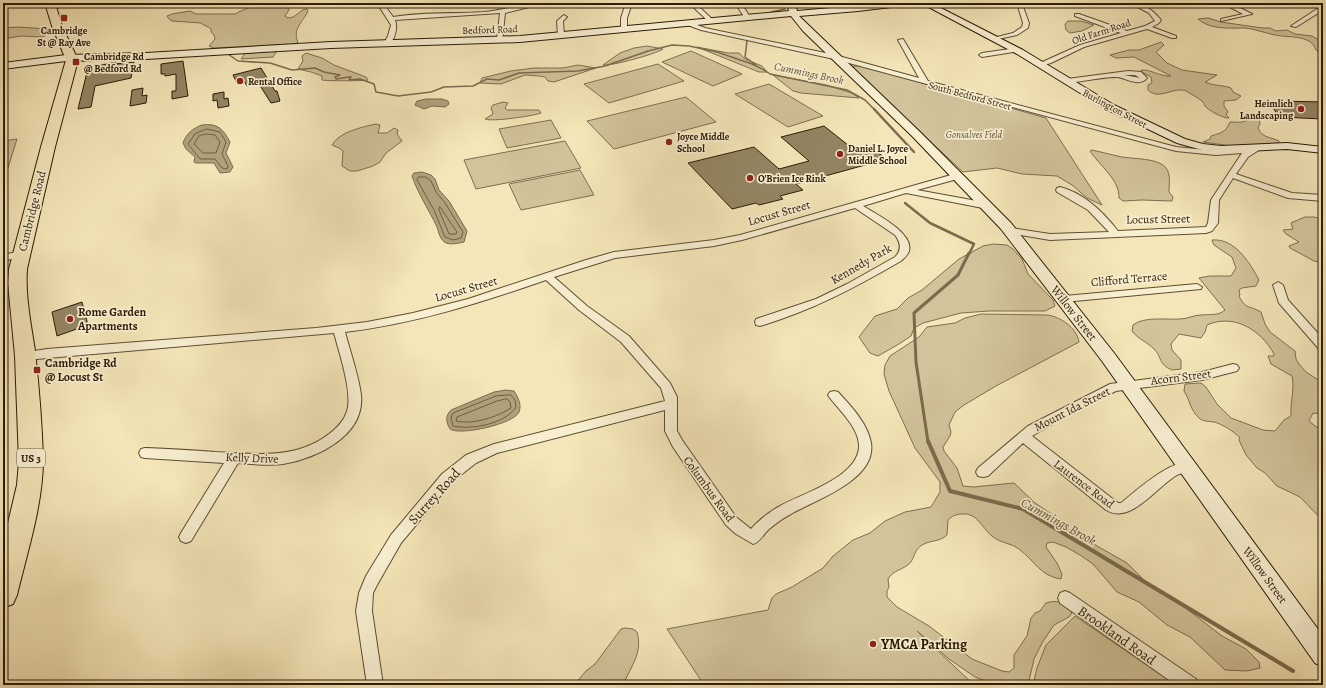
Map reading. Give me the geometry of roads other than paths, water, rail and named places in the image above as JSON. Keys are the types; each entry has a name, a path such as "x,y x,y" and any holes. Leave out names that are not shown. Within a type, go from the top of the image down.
{"highway":[{"path":"50,5 71,58"},
{"name":"Cambridge Road","path":"3,595 23,516 30,476 30,430 25,356 17,283 21,254 48,147 70,73 71,58"}],"street":[{"path":"50,5 75,3"},
{"path":"380,3 391,19 394,29 387,43"},
{"path":"391,19 416,15 476,14 502,11 542,3"},
{"path":"624,29 624,18 629,3"},
{"path":"692,3 710,20"},
{"path":"738,3 747,17"},
{"name":"Bedford Road","path":"71,58 387,43 500,40 561,36 747,17 793,8 858,10 908,3"},
{"name":"Burlington Street","path":"925,3 1017,50 1110,108 1180,141 1196,146 1216,148 1287,146 1323,150"},
{"name":"Old Farm Road","path":"1040,64 1049,62 1081,47 1157,23 1157,17 1145,8 1133,3"},
{"path":"1223,20 1249,14 1225,3"},
{"path":"995,39 1016,34 1025,28 1026,23 1019,4"},
{"path":"1294,26 1323,7"},
{"name":"Willow Street","path":"793,8 806,29 916,134 1011,231 1128,385 1323,655"},
{"path":"500,40 504,15 502,11"},
{"path":"1077,15 1127,33"},
{"path":"561,36 560,21 564,17"},
{"name":"South Bedford Street","path":"687,23 703,29 835,57 1176,149 1196,152 1221,153 1237,152 1256,148"},
{"name":"Old Farm Road","path":"1147,27 1174,37"},
{"path":"901,40 925,82"},
{"path":"982,55 1017,50"},
{"path":"3,66 71,58"},
{"path":"1067,81 1117,75"},
{"name":"Locust Street","path":"1011,231 1050,237 1115,233 1188,232 1209,229 1213,223 1216,198 1246,155 1256,148"},
{"path":"1232,175 1291,196 1323,198"},
{"name":"Locust Street","path":"25,356 339,330 394,321 442,310 504,292 589,262 614,255 737,238 958,176"},
{"path":"1060,190 1077,198 1097,211 1115,233"},
{"name":"Locust Street","path":"903,191 988,206"},
{"name":"Kennedy Park","path":"760,322 828,297 888,265 903,254 906,247 900,236 855,204"},
{"path":"3,258 21,254"},
{"name":"Columbus Road","path":"548,276 580,305 615,331 629,344 666,386 670,395 671,404 670,426 677,443 731,521 753,538 764,525 776,516 842,481 856,470 861,463 865,449 863,438 852,417 834,395"},
{"path":"1278,285 1283,301 1323,346"},
{"name":"Clifford Terrace","path":"1064,299 1197,287"},
{"name":"Kelly Drive","path":"144,453 278,460 303,454 328,441 346,424 353,413 355,402 339,330"},
{"name":"Acorn Street","path":"1128,385 1202,376 1233,368"},
{"name":"Mount Ida Street","path":"983,472 1024,436 1065,411 1112,388 1128,385"},
{"name":"Surrey Road","path":"374,685 364,611 366,593 371,581 392,546 447,478 471,459 494,449 671,404"},
{"name":"Laurence Road","path":"1024,436 1087,488 1116,509 1124,508 1175,470 1187,467"},
{"path":"186,536 234,458"},
{"name":"Brookland Road","path":"1065,598 1190,685"}],"water":[{"path":"426,99 442,99 448,101 449,104 445,107 432,106 424,109 415,105 417,101"},
{"path":"202,125 216,126 222,130 230,142 226,153 233,167 230,172 220,173 214,163 194,162 195,157 186,149 183,143 188,134"},
{"path":"422,172 431,175 435,179 439,190 449,201 467,231 464,242 448,244 441,238 437,227 414,183 412,176 414,173"},
{"path":"506,390 514,391 520,407 519,412 508,421 475,430 456,431 450,429 447,419 451,410 494,392"}],"waterway":[{"name":"Cummings Brook","path":"801,5 809,3"},
{"name":"Cummings Brook","path":"771,12 785,9"},
{"name":"Cummings Brook","path":"747,41 745,57 756,65"},
{"path":"228,52 228,54 238,61 270,63 292,70 315,68 324,72 340,75 335,77 336,79 349,77 351,77 349,80 360,79 374,84 376,92 398,96 431,92 444,87 473,86 487,79 499,80 519,73 578,71 605,66 648,51 672,45 689,46 717,52 752,64 764,70"},
{"name":"Cummings Brook","path":"764,70 770,74 847,90 865,100 874,109"},
{"name":"Cummings Brook","path":"874,109 914,152"},
{"name":"Cummings Brook","path":"905,203 930,223 974,244 969,254"},
{"name":"Cummings Brook","path":"928,442 916,362 914,313 958,275 969,253"},
{"name":"Cummings Brook","path":"928,441 950,491 1023,509 1293,671"}],"place":[{"name":"Cambridge St @ Ray Ave","path":"64,18"},
{"name":"Cambridge Rd @ Bedford Rd","path":"76,62"},
{"name":"Rental Office","path":"240,81"},
{"name":"Heimlich Landscaping","path":"1301,109"},
{"name":"Joyce Middle School","path":"669,142"},
{"name":"Daniel L. Joyce Middle School","path":"840,154"},
{"name":"O'Brien Ice Rink","path":"750,178"},
{"name":"Rome Garden Apartments","path":"70,319"},
{"name":"Cambridge Rd @ Locust St","path":"37,370"},
{"name":"YMCA Parking","path":"873,644"}],"park label":[{"name":"Gonsalves Field","path":"974,134"}]}
